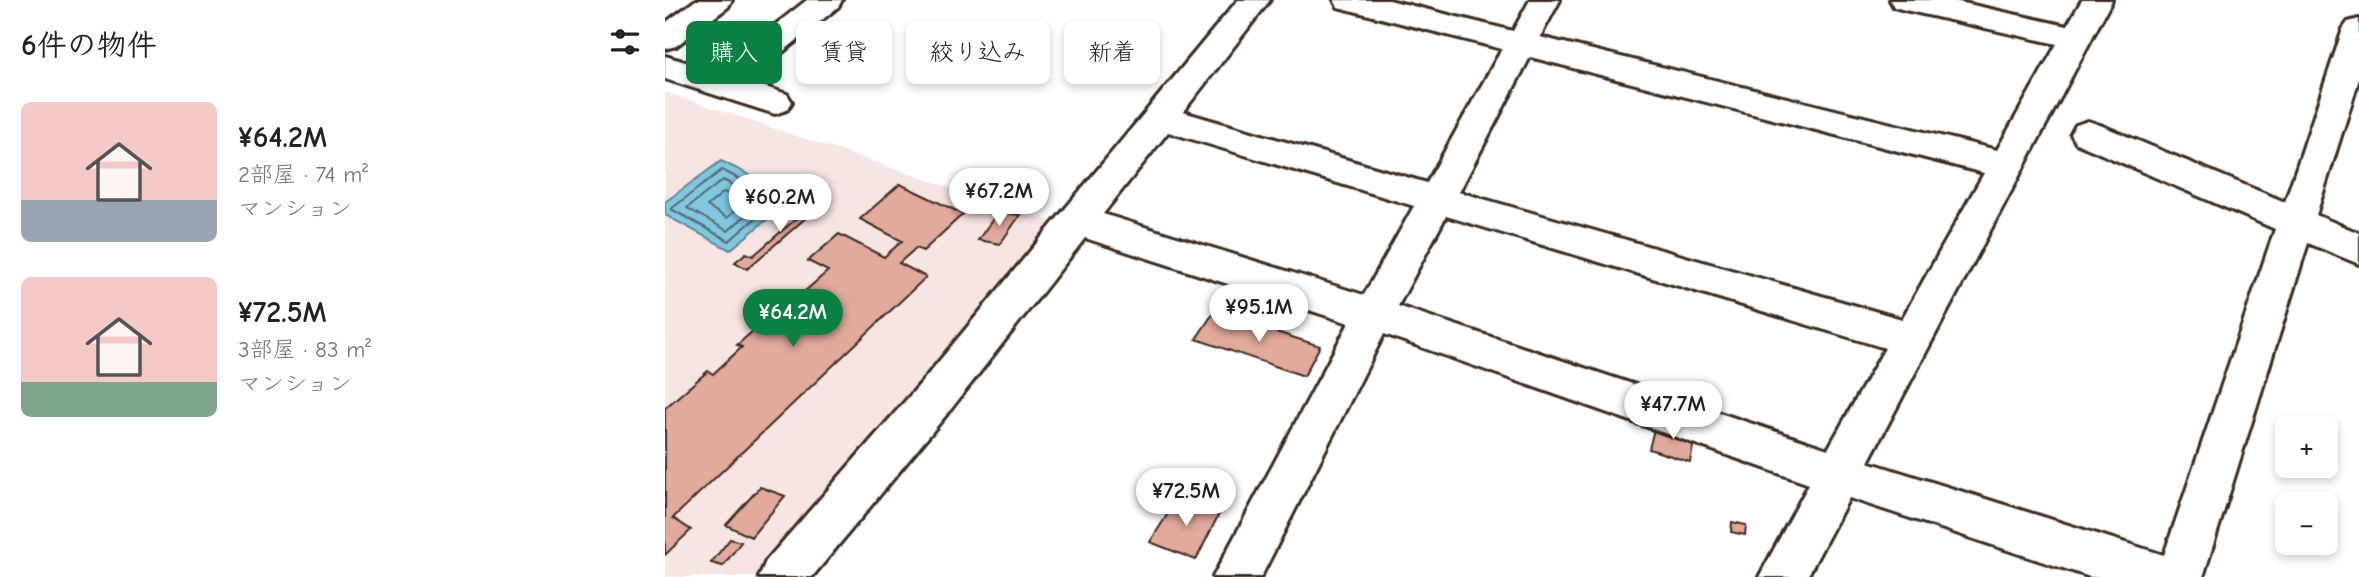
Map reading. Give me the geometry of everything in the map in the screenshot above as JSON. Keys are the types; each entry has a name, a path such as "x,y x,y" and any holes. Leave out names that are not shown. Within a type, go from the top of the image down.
{"main road":[{"path":"665,20 694,0"},
{"path":"665,38 717,0"},
{"path":"719,86 827,0"},
{"path":"782,577 936,396 1075,220 1255,0"},
{"path":"1349,0 2007,166"},
{"path":"1236,577 1374,314 1545,0"},
{"path":"1905,0 2076,38"},
{"path":"1781,577 2097,0"},
{"path":"2180,577 2359,29"},
{"path":"665,67 775,102"},
{"path":"1161,118 1911,339"},
{"path":"2088,134 2359,249"},
{"path":"1075,220 1374,314 1837,473 2161,577"}],"shaded area":[{"path":"665,92 1056,223 766,577 665,577"}],"water":[{"path":"721,161 794,197 730,250 665,215 665,202"}],"building":[{"path":"900,184 963,214 923,251 916,248 899,263 926,277 673,518 691,530 665,555 665,408 708,371 713,374 742,347 737,345 785,303 789,305 828,271 808,261 839,234 884,257 902,241 860,219"},
{"path":"813,197 823,203 747,269 735,262 746,253 753,256 806,210 800,208"},
{"path":"998,212 1020,215 1000,244 978,240"},
{"path":"1214,312 1320,346 1304,376 1196,339"},
{"path":"1656,421 1696,432 1690,462 1649,449"},
{"path":"760,487 785,496 751,537 726,525"},
{"path":"1179,496 1220,512 1196,560 1150,542"},
{"path":"1732,522 1746,525 1745,535 1731,532"},
{"path":"730,539 741,542 723,566 711,563"}]}
